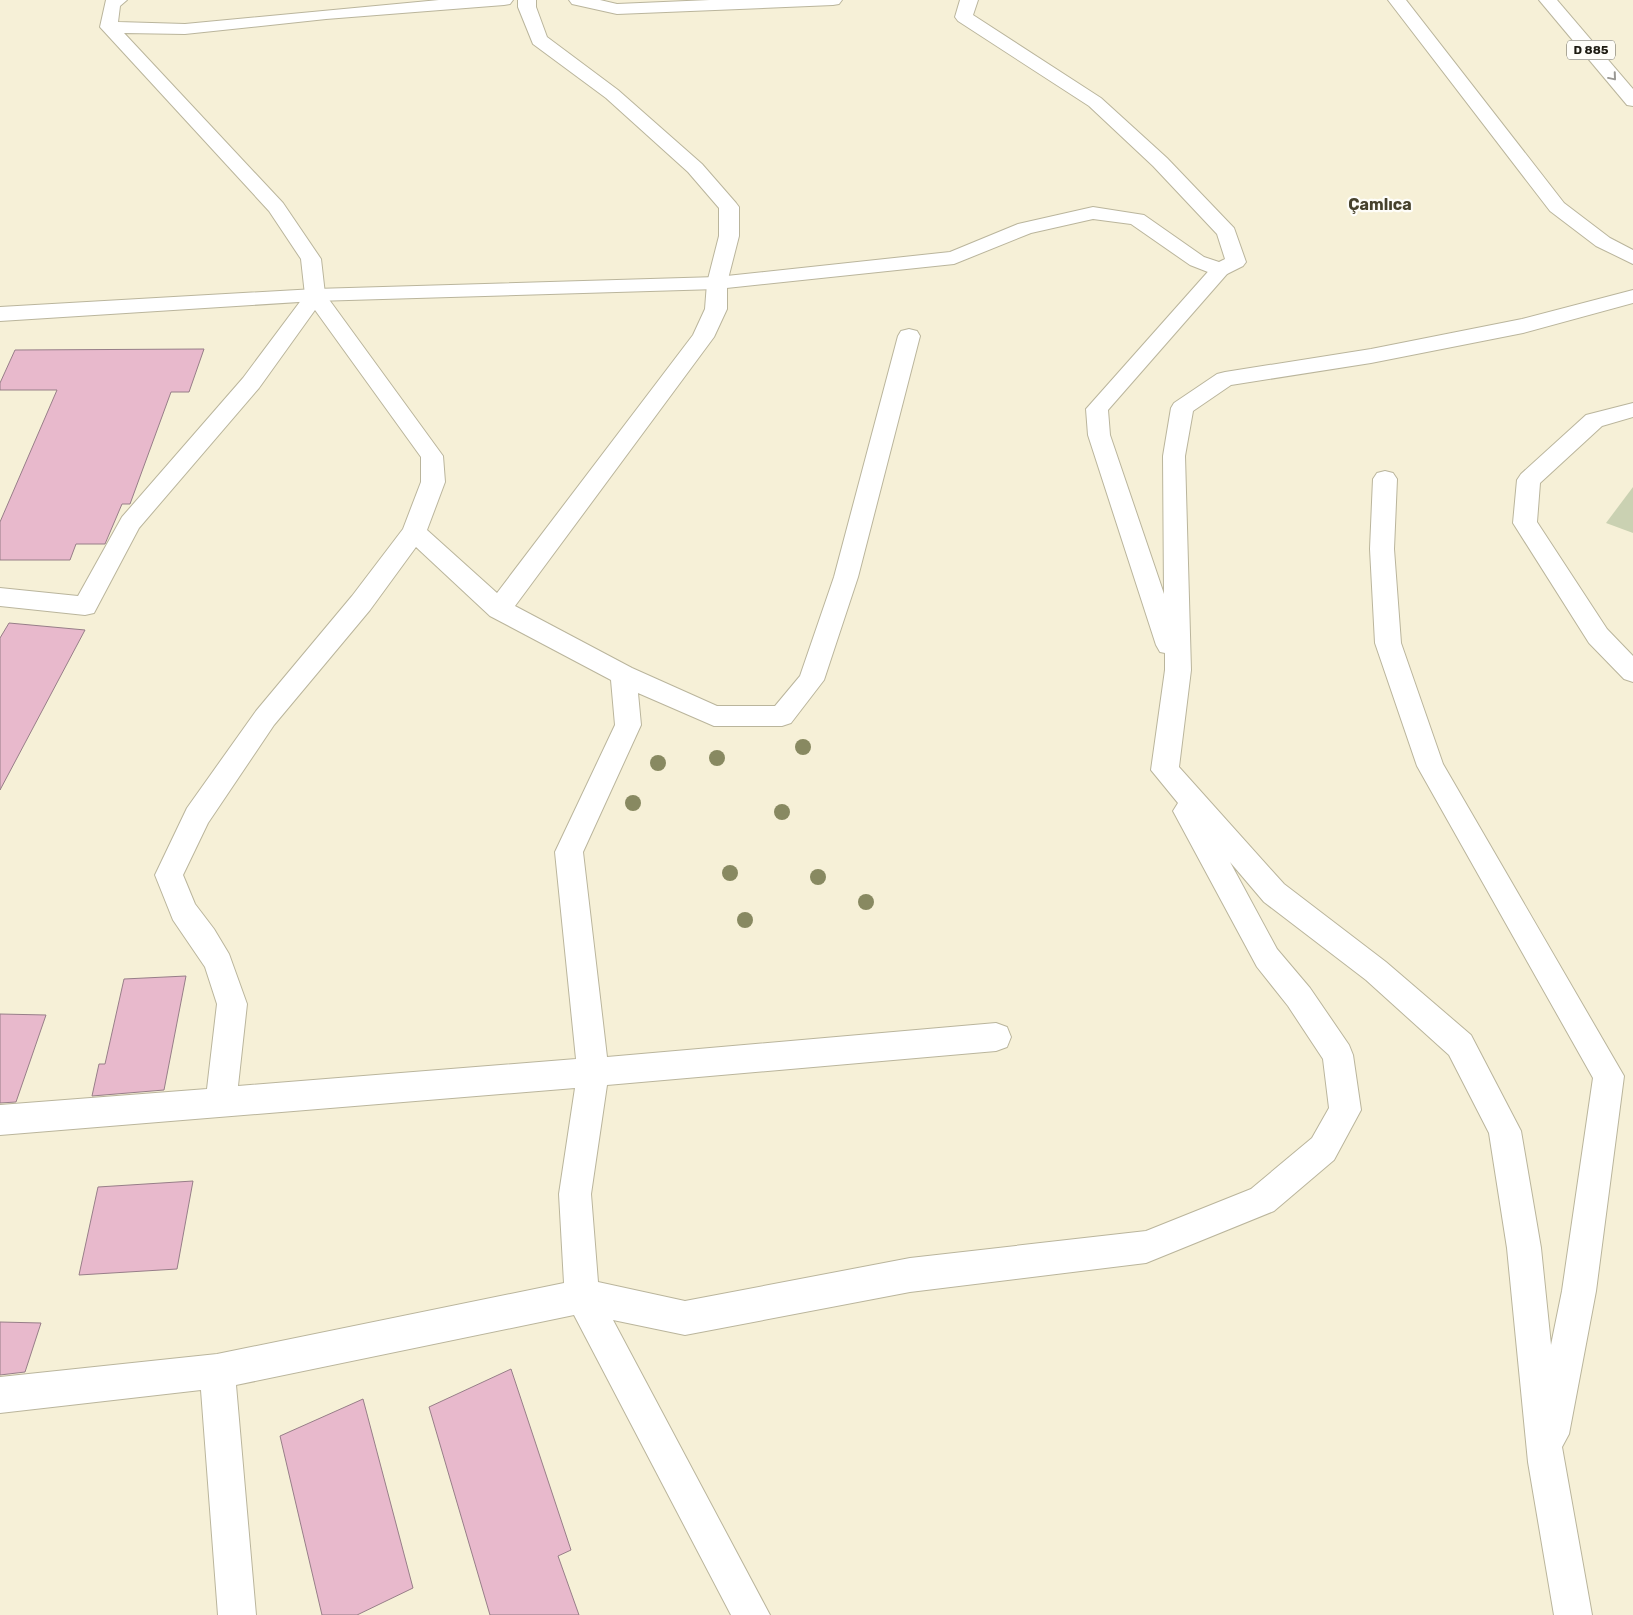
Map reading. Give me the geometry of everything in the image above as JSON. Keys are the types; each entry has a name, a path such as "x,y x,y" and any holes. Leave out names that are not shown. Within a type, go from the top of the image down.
{"main road":[{"path":"109,27 112,4 118,0"},
{"path":"109,27 185,29 326,14 504,0"},
{"path":"499,609 704,337 716,310 717,283 729,236 728,207 694,168 612,94 540,40 526,6 527,0"},
{"path":"578,0 617,9 833,0"},
{"path":"969,0 964,17 1096,102 1201,203 1227,232 1236,262 1220,270 1097,409 1099,435 1178,670"},
{"path":"1397,0 1557,207 1603,242 1633,258"},
{"name":"D 885","path":"1548,0 1633,101"},
{"path":"109,27 276,207 311,259 315,295 432,456 433,482 414,532 361,602 265,718 198,816 170,875 183,911 204,938 219,963 232,1004 221,1102"},
{"path":"0,314 315,295 717,283 954,258 1025,228 1093,213 1137,219 1197,261 1220,270"},
{"path":"0,597 85,606 130,523 251,383 315,295"},
{"path":"0,1395 217,1371 582,1296 686,1318 910,1275 1146,1247 1262,1200 1323,1149 1345,1110 1338,1055 1299,997 1267,958 1165,770 1178,670 1174,456 1182,408 1225,380 1371,356 1523,326 1633,296"},
{"path":"414,532 499,609 623,675 714,716 782,716 811,680 840,596 909,336"},
{"path":"1633,410 1594,420 1529,480 1525,523 1598,636 1633,672"},
{"path":"1384,479 1382,549 1388,643 1430,766 1610,1076 1579,1291 1546,1462"},
{"path":"623,675 628,725 569,852 593,1072 575,1194 582,1296 752,1615"},
{"path":"1165,770 1274,893 1376,971 1460,1045 1504,1131 1524,1248 1546,1462 1573,1615"},
{"path":"0,1120 996,1037"},
{"path":"217,1371 237,1615"}],"green space":[{"path":"1633,487 1633,533 1606,523"}],"building":[{"path":"204,349 189,392 171,392 130,504 122,504 105,544 76,544 70,560 0,560 0,522 57,390 0,390 0,383 15,350"},
{"path":"9,623 85,630 0,790 0,638"},
{"path":"186,976 164,1090 92,1096 99,1064 105,1064 124,979"},
{"path":"0,1014 46,1015 16,1102 0,1103"},
{"path":"193,1181 177,1269 79,1275 98,1187"},
{"path":"0,1322 41,1323 25,1372 0,1375"},
{"path":"511,1369 571,1550 558,1556 579,1615 490,1615 429,1407"},
{"path":"363,1399 413,1588 357,1615 322,1615 280,1436"}],"district":[{"name":"Çamlıca","path":"1380,204"}]}
